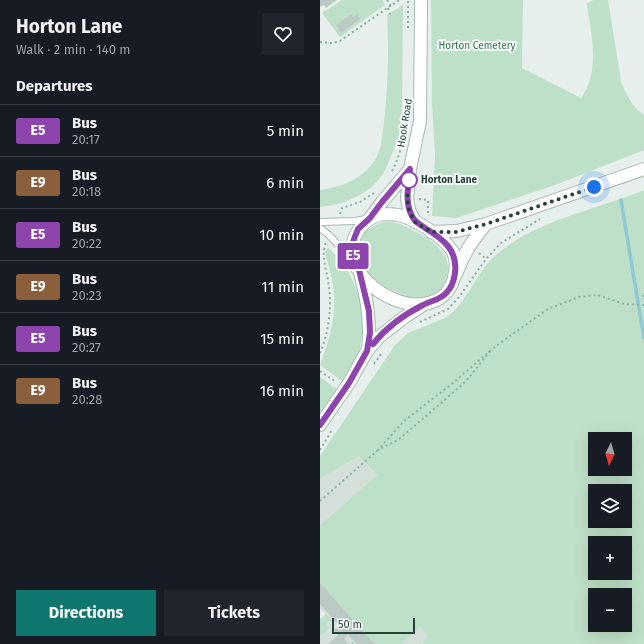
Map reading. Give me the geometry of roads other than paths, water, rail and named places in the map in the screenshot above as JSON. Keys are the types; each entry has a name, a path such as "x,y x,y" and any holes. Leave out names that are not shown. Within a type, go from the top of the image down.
{"main road":[{"name":"Hook Road","path":"415,222 409,210 407,201 410,169 420,121 421,0"},
{"name":"Hook Road","path":"370,218 410,169"},
{"path":"431,232 456,232 486,224 644,169"},
{"path":"320,425 349,383 367,351 379,337 393,325 424,304 439,299 446,294 452,286 456,263 450,247 431,232 400,215 382,214 370,218 358,229 352,246 369,311 370,333 367,351"},
{"path":"454,277 462,256 486,224"},
{"path":"357,268 366,282 383,294 407,303 424,304"}],"lane":[{"path":"320,222 355,221 370,218"},
{"path":"320,228 329,235 357,268"}],"waterway":[{"path":"621,200 644,338"}],"place":[{"name":"Horton Lane","path":"409,180"}],"park label":[{"name":"Horton Cemetery","path":"477,46"}]}
